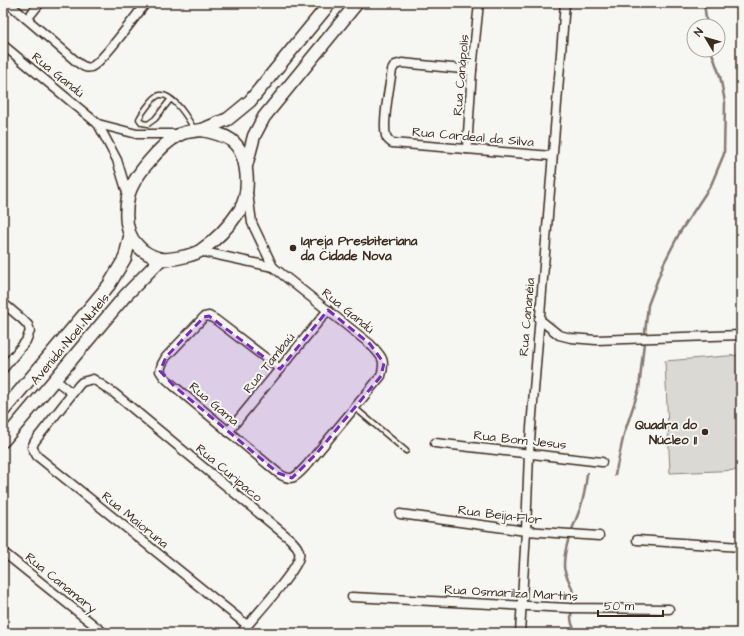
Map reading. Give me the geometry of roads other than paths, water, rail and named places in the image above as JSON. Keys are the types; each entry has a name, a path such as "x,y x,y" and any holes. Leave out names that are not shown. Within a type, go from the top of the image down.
{"main road":[{"path":"199,130 222,135 232,141 242,153 246,166 247,188 240,209 226,228 199,251 184,257 162,259 147,253 130,237 126,218 128,196 139,175 159,150 179,134 199,130 228,119 250,102 330,3"},
{"path":"246,166 254,136 264,117 357,3"},
{"name":"Avenida Noel Nutels","path":"3,411 109,285 125,258 130,237"},
{"name":"Avenida Noel Nutels","path":"3,441 125,296 162,259"}],"street":[{"path":"8,3 77,62 87,67 92,67 107,53 146,3"},
{"path":"27,20 40,3"},
{"name":"Rua Canápolis","path":"467,149 472,70 479,3"},
{"name":"Rua Cananéia","path":"520,633 529,453 565,3"},
{"name":"Rua Gandú","path":"3,46 98,124 117,160 128,196"},
{"name":"Rua Cardeal da Silva","path":"472,70 402,63 395,66 392,70 386,129 388,140 392,142 552,156"},
{"name":"Rua Gandú","path":"98,124 137,134 179,134"},
{"name":"Rua Gandú","path":"247,188 252,223 273,267"},
{"name":"Rua Gandú","path":"199,251 273,267 370,344 380,355 384,363 381,376 298,475 292,478 285,478 278,472"},
{"path":"3,303 28,325 30,331 26,341 3,369"},
{"name":"Rua Tambaú","path":"228,432 328,310"},
{"name":"Rua Gama","path":"278,472 228,432 164,377 160,371 166,358 204,317 209,316 229,328 280,369"},
{"path":"539,320 559,335 571,338 596,340 741,335"},
{"name":"Rua Curipaco","path":"72,393 82,382 93,379 114,393 290,538 298,548 300,556 297,565 247,626"},
{"path":"54,380 72,393"},
{"name":"Rua Maioruna","path":"72,393 34,441 32,447 37,456 247,626"},
{"name":"Rua Bom Jesus","path":"435,443 602,462"},
{"name":"Rua Beija-Flor","path":"400,514 526,531 599,536"},
{"path":"637,540 741,547"},
{"name":"Rua Canamary","path":"3,552 104,633"},
{"name":"Rua Osmarilza Martins","path":"352,596 569,608 669,609"},
{"path":"241,633 247,626"}],"lane":[{"path":"170,100 148,124 142,123 139,119 141,114 154,98 159,95 166,95 183,110 199,130"},
{"path":"355,408 406,451"}],"waterway":[{"path":"704,3 706,18"},
{"path":"615,475 624,434 639,389 648,305 664,263 680,232 711,185 724,154 725,102 720,76 714,58"},
{"path":"575,633 576,631 573,627 571,618 573,591 564,570 564,558 569,537 583,500 587,473"}],"place":[{"name":"Igreja Presbiteriana da Cidade Nova","path":"293,248"},
{"name":"Quadra do Núcleo 11","path":"705,432"}]}
